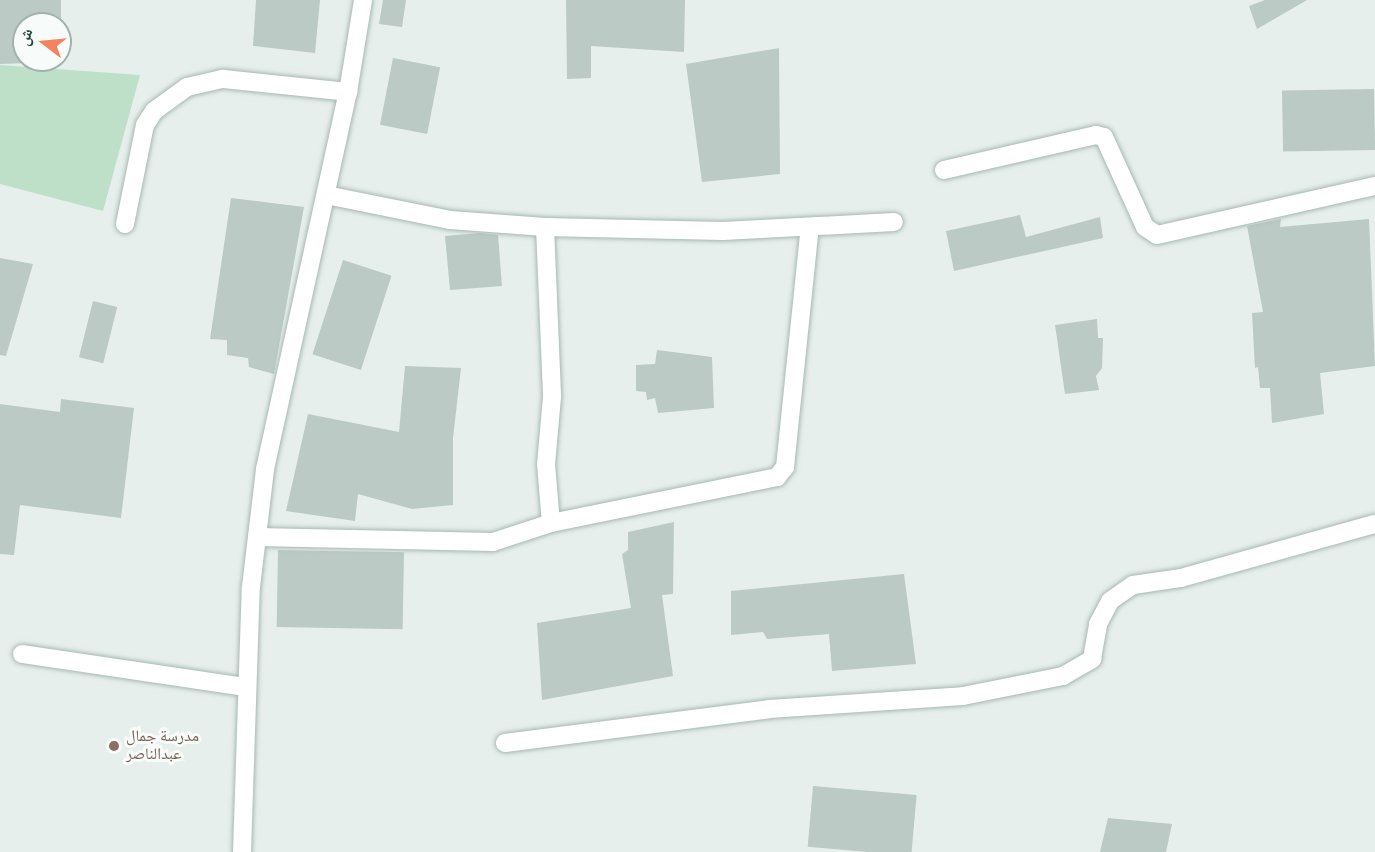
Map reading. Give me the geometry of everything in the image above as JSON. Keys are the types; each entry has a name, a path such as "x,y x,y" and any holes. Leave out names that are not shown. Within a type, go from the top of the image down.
{"street":[{"path":"242,852 246,687 257,537 265,469 348,92 363,0"},
{"path":"125,224 145,125 154,111 187,87 223,78 348,92"},
{"path":"944,170 1096,135 1104,137 1145,227 1157,235 1375,186"},
{"path":"326,195 450,220 545,227 723,231 894,222"},
{"path":"545,227 552,397 546,464 551,523"},
{"path":"257,537 493,542 551,523 777,477 783,471 810,227"},
{"path":"505,743 769,709 963,696 1063,676 1092,659 1098,624 1110,601 1133,585 1180,578 1375,524"},
{"path":"22,654 246,687"}],"green space":[{"path":"0,65 12,66 12,72 72,72 72,70 140,75 103,211 0,184"}],"building":[{"path":"0,0 61,0 61,12 12,12 12,64 0,64"},
{"path":"256,0 320,0 315,53 253,46"},
{"path":"383,0 406,0 402,27 379,24"},
{"path":"566,0 685,0 684,52 591,46 591,78 567,79"},
{"path":"1265,0 1307,0 1257,29 1249,6"},
{"path":"779,48 780,174 702,182 686,64"},
{"path":"393,58 440,67 427,134 380,125"},
{"path":"1374,89 1375,150 1283,152 1282,91"},
{"path":"231,198 304,207 274,374 249,367 248,358 227,355 227,340 210,339"},
{"path":"1020,215 1026,237 1100,217 1103,238 954,271 946,231"},
{"path":"1281,219 1280,227 1369,219 1375,366 1320,373 1324,414 1272,423 1270,388 1260,388 1258,367 1255,368 1252,313 1263,312 1247,226"},
{"path":"480,233 498,235 502,286 450,290 445,236"},
{"path":"0,258 33,264 6,356 0,355"},
{"path":"343,260 392,276 361,370 312,354"},
{"path":"93,301 117,307 103,363 79,357"},
{"path":"1097,319 1098,338 1103,338 1102,368 1096,376 1099,390 1065,394 1055,325"},
{"path":"657,350 712,357 714,408 658,413 655,398 647,400 646,392 636,391 636,365 655,364"},
{"path":"405,366 461,368 453,438 453,505 412,509 358,494 355,521 286,511 308,414 399,432"},
{"path":"61,399 134,408 121,518 20,505 14,555 0,554 0,404 60,412"},
{"path":"674,522 673,594 662,595 673,676 542,700 537,623 631,608 622,554 628,550 628,532"},
{"path":"278,550 404,552 403,629 277,627"},
{"path":"904,574 916,664 832,671 829,634 767,639 763,632 731,635 731,591"},
{"path":"813,786 917,795 912,852 867,852 808,847"},
{"path":"1108,818 1172,824 1166,852 1100,852"}],"place":[{"name":"مدرسة جمال عبدالناصر","path":"114,746"}]}
